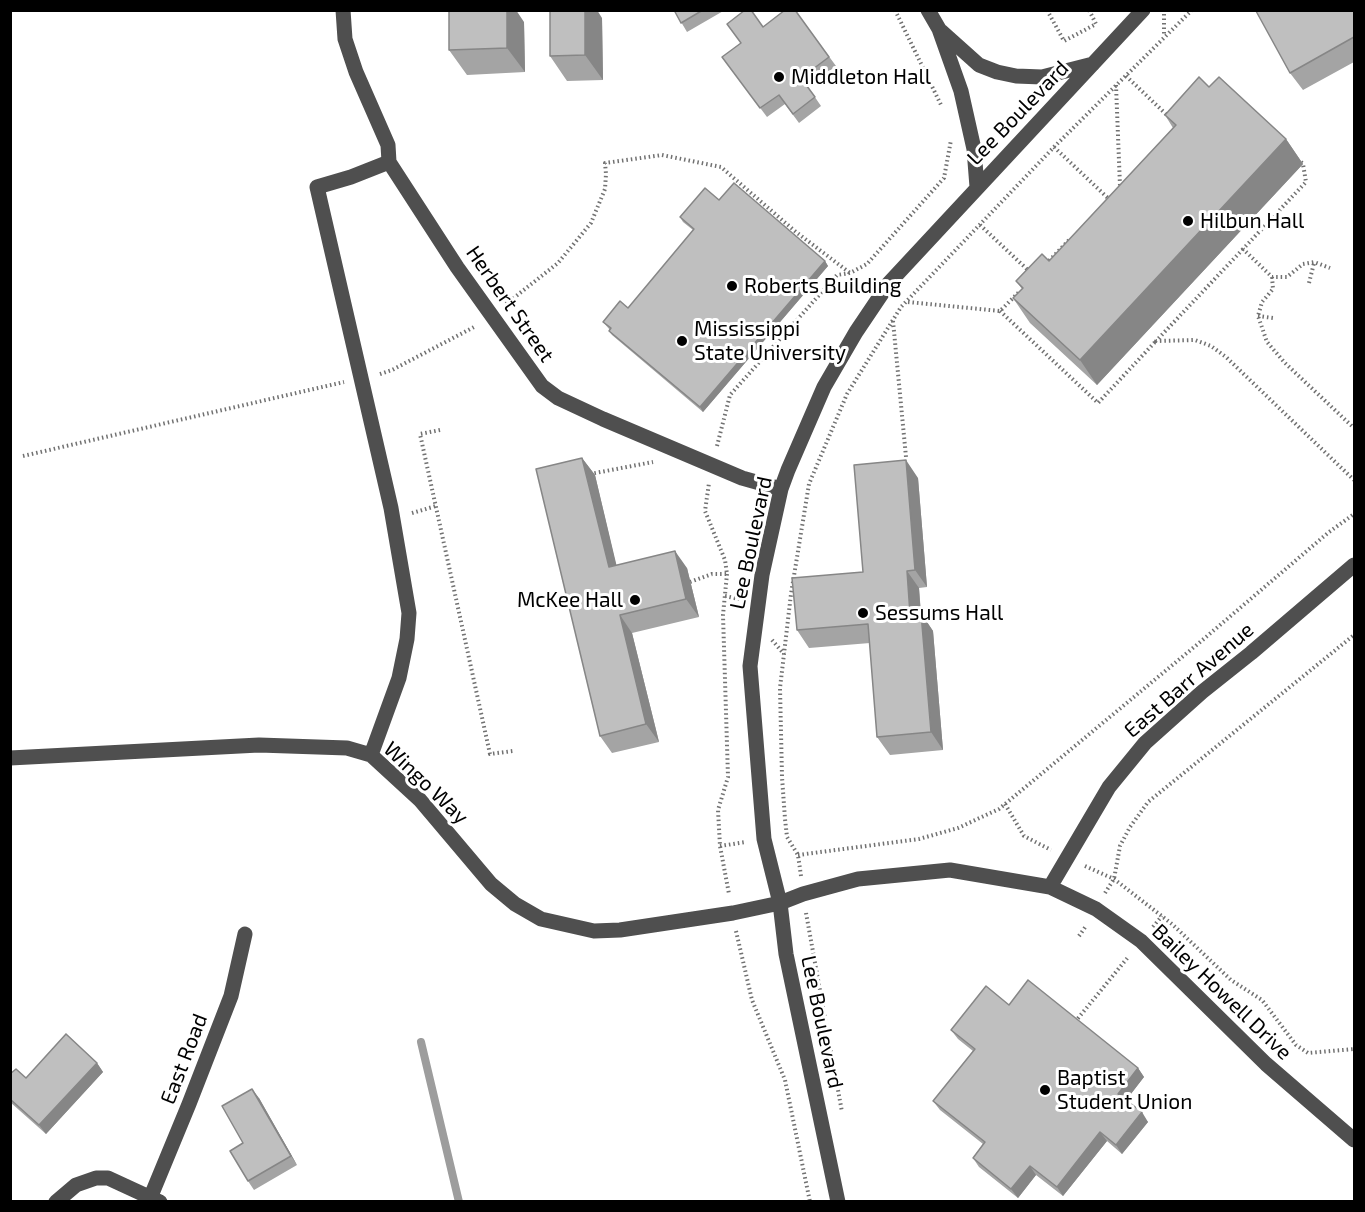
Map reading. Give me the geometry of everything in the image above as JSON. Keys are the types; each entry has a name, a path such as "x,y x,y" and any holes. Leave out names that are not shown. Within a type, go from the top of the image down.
{"street":[{"name":"Herbert Street","path":"343,10 345,39 356,72 388,145 389,162 457,267 542,386 558,398 603,419 742,478 781,489"},
{"path":"928,10 939,29 961,91 974,149 977,187"},
{"name":"Lee Boulevard","path":"838,1202 786,954 780,903 764,838 750,666 762,574 781,489 824,387 856,332 889,283 1143,10"},
{"path":"939,29 979,64 997,72 1016,76 1042,77 1094,64"},
{"path":"371,755 399,678 407,639 408,613 391,508 317,187 389,162"},
{"name":"East Barr Avenue","path":"1050,888 1109,787 1145,743 1202,692 1354,565"},
{"name":"Wingo Way","path":"10,758 259,745 316,745 347,748 371,755 420,800 491,884 515,904 541,919 594,931 620,930 733,913 780,903"},
{"path":"780,903 803,894 858,879 950,870 1050,888"},
{"name":"Bailey Howell Drive","path":"1050,888 1096,909 1141,941 1266,1064 1354,1140"},
{"name":"East Road","path":"155,1199 231,996 245,934"},
{"path":"56,1202 76,1185 96,1178 108,1178 155,1199"}],"path":[{"path":"895,10 941,104 944,116"},
{"path":"1047,10 1064,41 1096,24 1089,10"},
{"path":"1163,10 1164,36"},
{"path":"843,1119 811,949 798,855 787,837 782,777 780,688 791,594 809,484 847,394 893,321 908,302 1054,147 1192,10"},
{"path":"1126,76 1171,119"},
{"path":"1116,84 1120,186"},
{"path":"690,582 712,574 727,574 725,560 705,511 730,395 837,275 850,273 867,264 944,178 951,138"},
{"path":"1054,147 1114,204"},
{"path":"604,163 662,154 721,167 796,232 850,273"},
{"path":"908,302 1000,312 1098,403 1306,182 1303,164 1295,156"},
{"path":"1102,205 1128,178"},
{"path":"980,225 1034,276"},
{"path":"1041,268 1077,232"},
{"path":"1070,238 1076,245"},
{"path":"1243,249 1272,277 1273,289 1262,302 1258,316 1267,342 1285,363 1354,428"},
{"path":"1272,277 1287,277 1303,264 1314,262 1329,268"},
{"path":"1309,283 1314,262"},
{"path":"1000,312 1020,290"},
{"path":"1258,316 1273,318"},
{"path":"893,321 906,457"},
{"path":"1156,341 1195,340 1211,346 1226,357 1354,480"},
{"path":"440,430 420,434 489,754 513,751"},
{"path":"584,475 653,462"},
{"path":"412,514 436,506"},
{"path":"798,855 919,839 958,828 999,809 1329,532 1354,514"},
{"path":"1079,936 1114,879 1120,846 1148,802 1354,635"},
{"path":"1005,804 1024,836 1114,879 1162,916 1231,981 1263,1000 1296,1046 1308,1053 1354,1049"},
{"path":"1075,1022 1162,916"}],"building":[{"path":"449,10 507,10 507,48 449,50"},
{"path":"550,10 585,10 585,55 550,56"},
{"path":"674,10 703,10 681,23"},
{"name":"Middleton Hall","path":"745,10 751,10 763,27 785,10 795,10 829,57 801,78 815,97 793,114 779,95 760,108 722,57 741,43 727,24"},
{"path":"1354,10 1354,37 1290,73 1256,11"},
{"name":"Hilbun Hall","path":"1199,77 1209,87 1219,77 1286,139 1080,360 1013,298 1023,288 1016,281 1042,254 1049,261 1176,125 1165,115"},
{"name":"Roberts Building","path":"734,183 825,261 700,407 609,331 611,328 603,322 620,301 628,308 694,229 680,217 705,188 719,200"},
{"name":"McKee Hall","path":"582,458 609,567 675,551 686,599 620,615 646,724 600,736 536,469"},
{"name":"Sessums Hall","path":"906,460 915,570 907,571 910,614 921,613 931,732 877,737 868,624 797,630 792,578 863,572 854,465"},
{"name":"Baptist Student Union","path":"1028,980 1138,1068 1118,1094 1142,1112 1116,1145 1100,1132 1057,1187 1030,1166 1011,1189 973,1158 985,1142 933,1101 975,1049 951,1030 986,986 1009,1005"},
{"path":"66,1034 97,1063 39,1125 10,1099 10,1074 16,1069 26,1078"},
{"path":"252,1089 291,1156 248,1181 230,1151 243,1143 222,1106"}],"waterway":[{"path":"421,1042 459,1202"}],"place":[{"name":"Middleton Hall","path":"779,77"},
{"name":"Hilbun Hall","path":"1188,221"},
{"name":"Roberts Building","path":"732,286"},
{"name":"Mississippi State University","path":"682,341"},
{"name":"McKee Hall","path":"635,600"},
{"name":"Sessums Hall","path":"863,613"},
{"name":"Baptist Student Union","path":"1045,1090"}]}
